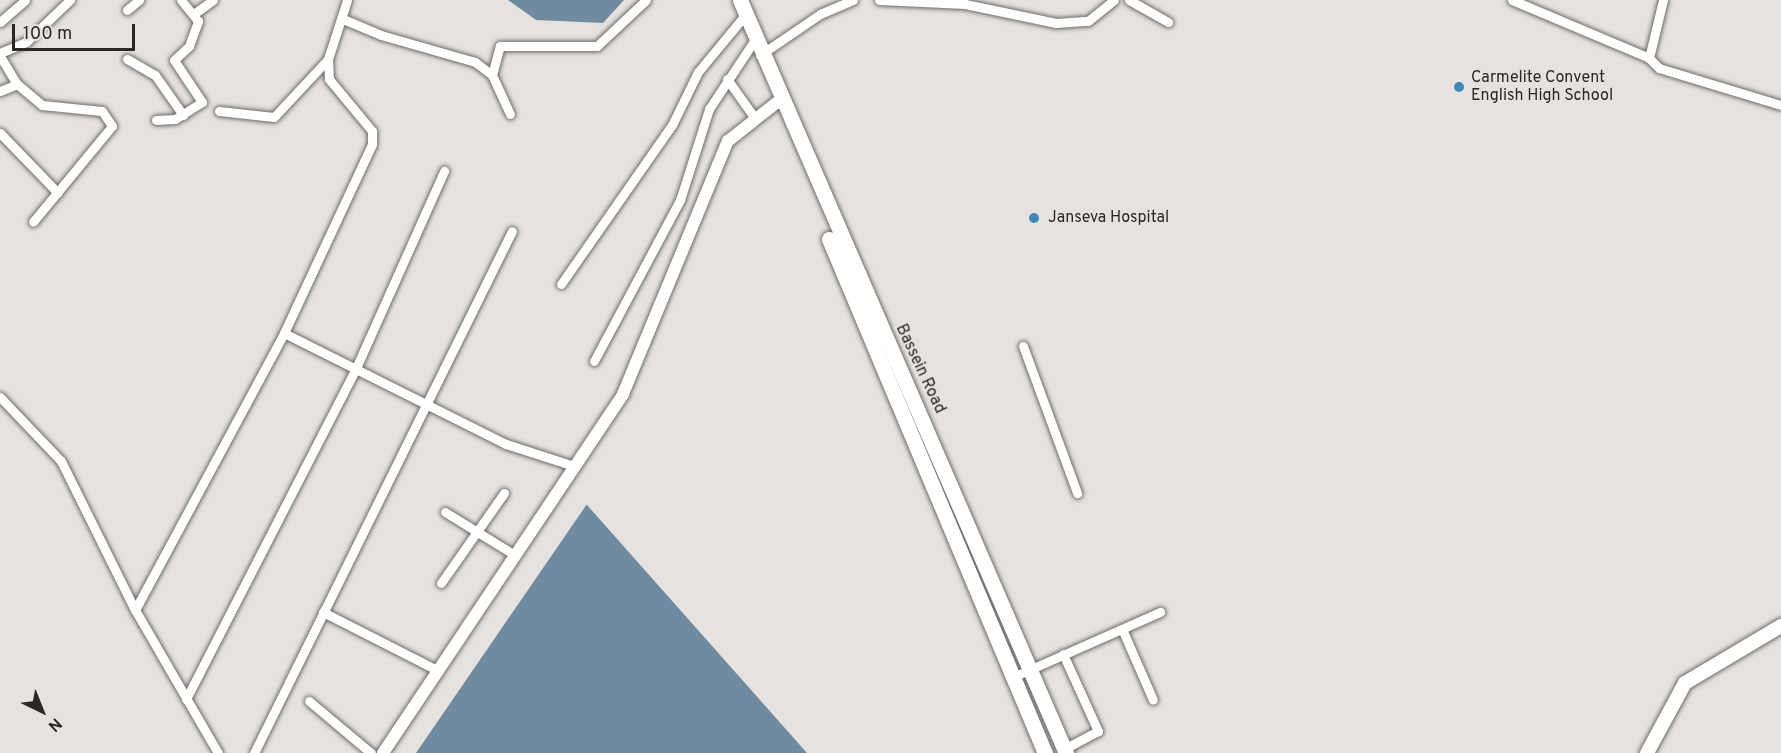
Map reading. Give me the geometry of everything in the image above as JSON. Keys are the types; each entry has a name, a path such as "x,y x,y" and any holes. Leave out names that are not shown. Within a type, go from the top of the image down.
{"main road":[{"name":"Bassein Road","path":"734,0 743,11 777,102 1046,753"},
{"name":"Bassein Road","path":"777,102 964,514 1065,751"},
{"path":"949,521 964,514"},
{"path":"1647,753 1686,683 1781,626"}],"street":[{"path":"0,22 25,0"},
{"path":"33,222 110,134 110,117 87,108 52,109 17,84 0,60 20,47 70,0"},
{"path":"127,10 139,0"},
{"path":"156,120 183,115 202,102 174,60 189,46 198,21 195,13 182,0"},
{"path":"195,13 213,0"},
{"path":"219,111 274,117 328,59 344,18 346,0"},
{"path":"492,75 500,46 597,46 646,0"},
{"path":"594,361 644,276 647,257 680,200 709,109 727,79 757,48 820,14 853,0"},
{"path":"879,0 966,2 1056,23 1088,21 1114,0"},
{"path":"1129,0 1168,22"},
{"path":"1512,0 1649,58 1679,77 1733,87 1781,105"},
{"path":"1649,58 1663,0"},
{"path":"561,284 672,124 698,72 743,11"},
{"path":"344,18 381,35 475,62 492,75 510,114"},
{"path":"127,59 155,75 183,115"},
{"path":"135,610 284,333 372,144 372,131 331,86 328,59"},
{"path":"727,79 754,117"},
{"path":"0,91 17,84"},
{"path":"383,753 622,394 728,141 754,117 777,102"},
{"path":"0,133 58,193"},
{"path":"186,699 356,368 444,171"},
{"path":"254,753 512,231"},
{"path":"284,333 506,444 574,466"},
{"path":"1023,346 1077,493"},
{"path":"0,397 61,461 135,610 218,753"},
{"path":"441,583 504,493"},
{"path":"445,512 515,555"},
{"path":"323,612 439,671"},
{"path":"1014,677 1160,612"},
{"path":"1122,629 1153,700"},
{"path":"1063,654 1098,731 1065,751"},
{"path":"309,701 371,753"}],"water":[{"path":"508,0 624,0 603,23 536,20"},
{"path":"587,505 807,753 416,753"}],"place":[{"name":"Carmelite Convent English High School","path":"1459,87"},
{"name":"Janseva Hospital","path":"1034,218"}]}
